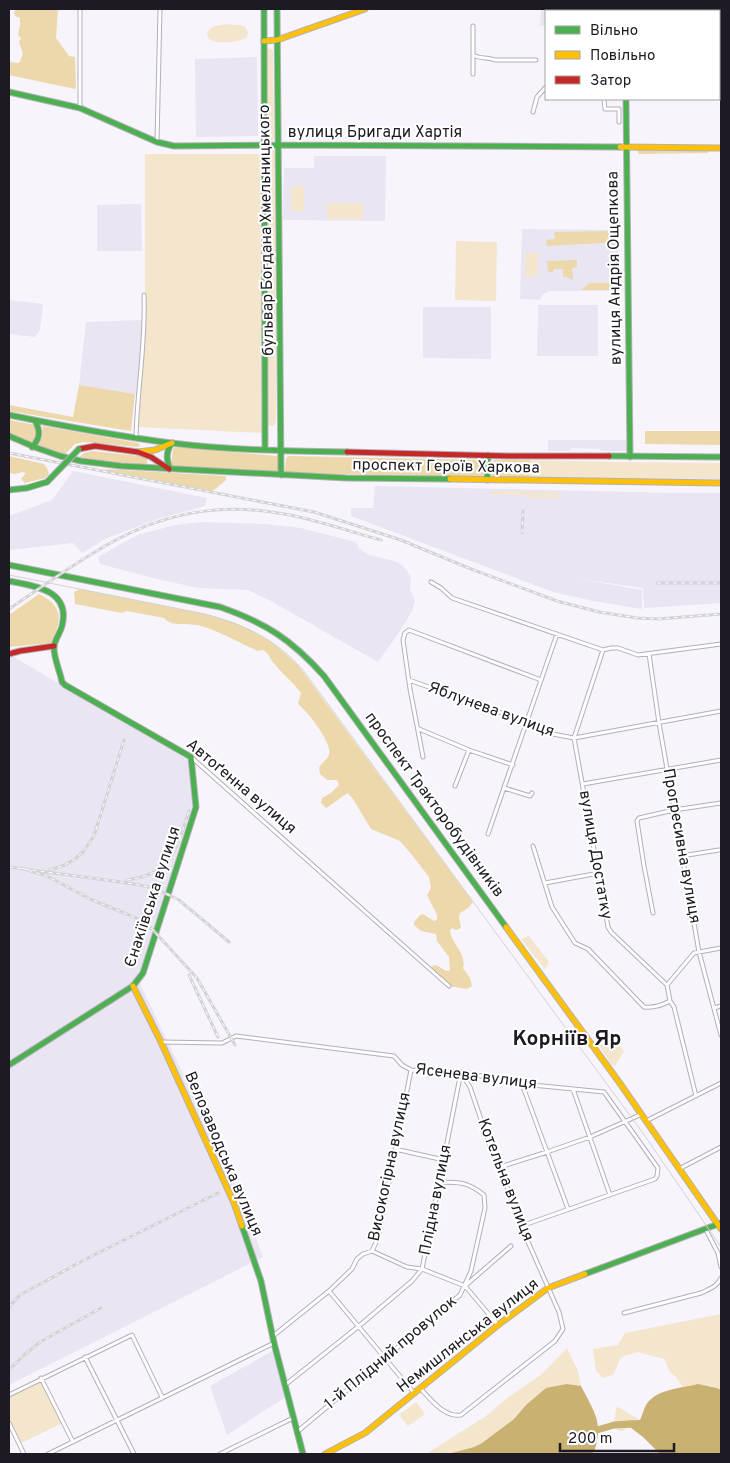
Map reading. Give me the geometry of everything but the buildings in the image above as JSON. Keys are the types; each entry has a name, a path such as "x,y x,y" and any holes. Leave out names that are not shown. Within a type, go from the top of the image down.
{"main road":[{"name":"бульвар Богдана Хмельницького","path":"264,9 265,450"},
{"name":"бульвар Богдана Хмельницького","path":"277,9 281,476"},
{"path":"264,41 277,40 365,9"},
{"name":"вулиця Бригади Хартія","path":"9,92 80,108 157,142 174,146 721,148"},
{"name":"вулиця Андрія Ощепкова","path":"626,100 630,457"},
{"name":"проспект Героїв Харкова","path":"9,415 35,421 172,443 281,451 721,457"},
{"path":"32,447 40,436 40,428 35,421"},
{"name":"проспект Героїв Харкова","path":"9,436 55,455 121,466 365,479 721,483"},
{"path":"138,452 156,450 172,443"},
{"path":"170,469 167,462 169,446 172,443"},
{"path":"9,490 27,488 47,482 79,450 88,446 138,452 151,457 170,469"},
{"path":"487,480 488,455"},
{"name":"проспект Тракторобудівників","path":"9,565 220,607 243,614 264,624 292,642 324,676 642,1114 720,1226"},
{"path":"9,581 41,588 61,601 63,608 63,624 54,646 9,654"},
{"name":"Автоґенна вулиця","path":"54,646 62,682 65,685 191,757"},
{"name":"Єнакіївська вулиця","path":"9,1064 133,986 143,973 196,807 191,757"},
{"name":"Велозаводська вулиця","path":"133,986 161,1042 234,1203 261,1281 272,1336 303,1454"},
{"name":"Немишлянська вулиця","path":"325,1454 365,1433 498,1325 548,1288 720,1226"}],"street":[{"path":"80,9 80,108"},
{"path":"157,142 160,9"},
{"path":"473,26 473,74"},
{"path":"473,55 476,57 490,57 495,60 536,60"},
{"path":"533,112 537,97 545,88"},
{"path":"604,100 605,109 619,110 619,122"},
{"path":"136,438 144,295"},
{"path":"431,582 442,588 452,598 603,650 618,648 638,655 721,644"},
{"name":"Яблунева вулиця","path":"423,757 403,640 405,633 409,630 541,680"},
{"path":"488,834 557,634"},
{"name":"вулиця Достатку","path":"603,650 574,738 608,927 667,985"},
{"name":"Прогресивна вулиця","path":"649,654 681,856 699,952 721,1035"},
{"name":"Яблунева вулиця","path":"409,680 527,722 547,733 574,738 721,712"},
{"path":"419,729 469,750 512,765"},
{"path":"455,786 469,750"},
{"name":"Автоґенна вулиця","path":"191,757 449,986"},
{"path":"583,784 721,760"},
{"path":"504,788 530,796 532,793"},
{"path":"654,913 637,821 639,818 674,810 721,803"},
{"path":"533,846 552,907 575,943 588,949 644,1007 658,1007 670,1001"},
{"path":"681,856 719,850"},
{"path":"545,883 599,873"},
{"path":"696,1096 667,985 694,953 721,948"},
{"path":"714,1008 721,1006"},
{"name":"Ясенева вулиця","path":"161,1042 222,1043 236,1036 394,1056 402,1065 410,1070 461,1072 522,1084 604,1092 658,1168 658,1174 655,1179 610,1195"},
{"name":"Високогірна вулиця","path":"272,1336 329,1291 352,1269 357,1259 363,1254 372,1251 378,1238 410,1070"},
{"name":"Плідна вулиця","path":"285,1385 412,1281 422,1269 461,1072"},
{"name":"Котельна вулиця","path":"421,1389 447,1414 461,1415 555,1341 563,1329 559,1312 521,1226 470,1087 461,1072"},
{"path":"646,1120 721,1083"},
{"path":"522,1084 568,1209"},
{"path":"521,1226 610,1195 573,1089"},
{"path":"500,1167 590,1137 642,1114"},
{"path":"679,1169 721,1147"},
{"path":"395,1149 444,1160"},
{"name":"1-й Плідний провулок","path":"297,1432 460,1295 471,1271 484,1208 484,1195 477,1189 462,1182 440,1182"},
{"path":"706,1230 718,1253 721,1267"},
{"path":"465,1286 511,1246"},
{"path":"372,1251 407,1267 422,1269 465,1286 498,1325"},
{"path":"624,1313 700,1293 712,1288 721,1278"},
{"path":"329,1291 414,1394"},
{"path":"9,1395 132,1335 162,1398"},
{"path":"48,1454 274,1343"},
{"path":"85,1357 134,1454"},
{"path":"41,1378 74,1442"},
{"path":"220,1454 293,1418"},
{"path":"9,1423 24,1454"}],"shaded area":[{"path":"17,9 58,9 56,38 69,56 75,57 75,89 9,75 9,62 19,63 23,54 19,42 21,38 18,35 20,18 15,16 14,12"},
{"path":"541,9 619,9 545,10 545,26 540,26"},
{"path":"225,24 245,27 248,32 247,37 241,40 216,42 207,35 211,28 215,26"},
{"path":"267,48 272,49 273,53 273,141 267,141 265,50"},
{"path":"257,57 258,136 196,137 195,59"},
{"path":"269,148 274,150 275,153 276,422 274,426 268,426 267,423 267,153"},
{"path":"708,149 708,153 638,154 638,150"},
{"path":"145,154 260,154 262,433 137,427 145,310"},
{"path":"314,156 386,156 385,221 283,220 284,168 314,168"},
{"path":"304,186 304,211 291,211 291,187"},
{"path":"327,203 363,203 363,219 327,219"},
{"path":"141,204 142,251 97,251 97,205"},
{"path":"522,229 618,230 619,291 549,291 543,294 540,300 520,299"},
{"path":"616,231 615,245 602,243 547,246 546,240 555,239 554,232"},
{"path":"456,241 497,242 496,301 455,300"},
{"path":"526,253 538,253 537,277 525,277"},
{"path":"577,260 577,267 572,268 573,280 563,277 563,269 554,269 553,272 548,272 547,261"},
{"path":"615,267 618,267 618,290 581,290 590,283 614,283"},
{"path":"9,300 43,304 40,330 35,337 9,334"},
{"path":"538,305 598,305 598,356 537,356"},
{"path":"423,307 491,307 491,359 423,358"},
{"path":"143,320 138,392 135,394 79,385 86,322"},
{"path":"79,385 135,394 131,431 9,411 9,405 73,417"},
{"path":"9,420 35,425 38,431 35,439 30,443 9,433"},
{"path":"43,426 138,443 140,445 138,447 84,442 75,444 65,454 56,453 37,446 42,437"},
{"path":"645,431 721,431 721,445 645,444"},
{"path":"548,440 629,440 629,451 571,448 570,451 548,451"},
{"path":"175,447 277,456 279,458 280,471 276,473 174,468 171,464"},
{"path":"92,451 148,457 146,467 79,457 84,453"},
{"path":"9,456 44,464 49,474 45,478 25,483 21,479 26,473 9,473"},
{"path":"288,456 483,460 484,462 483,475 481,477 288,473 285,471"},
{"path":"494,460 530,460 529,478 493,478 491,475 492,462"},
{"path":"530,460 721,463 721,479 529,478"},
{"path":"106,469 226,476 226,480 210,491 107,471"},
{"path":"73,471 207,498 205,506 161,518 107,538 82,553 73,543 9,550 9,516 52,500"},
{"path":"375,486 721,493 721,603 644,608 643,588 573,578 642,590 642,609 553,592 351,516 351,508 373,508"},
{"path":"492,491 559,492 559,498 527,498 527,495 556,495 492,494"},
{"path":"201,522 265,524 301,528 356,542 359,548 369,555 395,561 403,566 411,577 410,589 415,601 412,611 378,662 248,590 198,588 100,564 98,557 137,535 175,525"},
{"path":"80,589 205,614 233,622 273,643 298,665 473,902 460,913 461,927 456,930 452,928 450,930 463,958 463,968 470,978 472,986 467,989 449,986 431,968 434,965 446,971 450,970 449,957 437,941 436,934 421,931 414,925 414,922 420,915 423,914 434,921 437,920 437,915 427,895 431,888 429,877 412,855 400,841 371,829 348,793 326,808 321,803 322,798 339,785 337,780 327,780 320,774 319,768 329,755 327,743 313,720 298,704 301,693 276,666 267,652 263,650 258,651 201,626 176,624 164,618 127,611 122,613 75,604 74,592"},
{"path":"39,594 53,604 59,614 59,620 51,643 9,647 9,615"},
{"path":"12,656 188,759 193,803 143,966 140,984 231,1174 263,1257 9,1385 9,659"},
{"path":"529,936 549,962 545,969 521,939"},
{"path":"609,1036 624,1051 615,1066 612,1065 599,1044"},
{"path":"721,1314 721,1390 697,1385 683,1388 677,1378 670,1372 664,1359 638,1352 621,1357 613,1375 603,1378 596,1371 593,1349 618,1345 625,1333"},
{"path":"567,1348 578,1371 581,1386 567,1384 526,1405 514,1419 474,1447 448,1454 426,1454 486,1416 506,1399 542,1374"},
{"path":"274,1350 286,1397 227,1435 210,1386"},
{"path":"39,1381 63,1423 21,1443 9,1418 9,1396"},
{"path":"567,1384 581,1386 593,1410 598,1425 597,1442 594,1452 589,1454 448,1454 482,1443 514,1419 526,1405 546,1388"},
{"path":"698,1384 721,1390 721,1454 660,1454 643,1437 622,1421 640,1420 647,1403 659,1394"},
{"path":"416,1402 425,1414 408,1426 399,1415"},
{"path":"618,1407 640,1420 623,1422 630,1427 622,1431 617,1430 614,1425 616,1408"}],"waterway":[{"path":"590,1432 614,1425 633,1424"}],"tram line":[{"path":"9,575 220,618 258,634 281,649 292,659 303,670 645,1136 721,1247"}],"railway":[{"path":"9,453 314,512 401,540 471,569 557,601 599,612 658,619 721,614"},
{"path":"9,609 72,566 134,531 166,519 200,512 237,509 291,515 381,540"},
{"path":"522,533 523,511"},
{"path":"657,583 721,583"},
{"path":"50,870 75,859 83,852 94,836 124,740"},
{"path":"127,880 142,877 163,866 176,848 189,811"},
{"path":"9,867 150,887 179,900 229,942"},
{"path":"21,868 47,876 90,899 141,920 153,930 197,978 235,1045"},
{"path":"189,975 218,1037"},
{"path":"9,1307 20,1295 86,1259 218,1193"},
{"path":"9,1370 40,1342 101,1308"}],"traffic: fast":[{"path":"264,9 265,450"},
{"path":"277,9 281,475"},
{"path":"9,92 80,108 157,142 174,146 620,147"},
{"path":"626,100 630,457"},
{"path":"9,415 90,431 171,443 237,449 347,452"},
{"path":"32,447 39,435 35,421"},
{"path":"9,436 60,456 81,461 121,466 346,478 450,479"},
{"path":"170,469 167,456 172,443"},
{"path":"47,482 79,449"},
{"path":"487,480 488,455"},
{"path":"609,456 721,457"},
{"path":"9,490 27,488 47,482"},
{"path":"9,565 220,607 251,619 277,634 301,652 324,676 506,927"},
{"path":"9,581 40,588 56,597 61,604 63,614 62,626 54,648 62,682 65,685 191,757 196,807 143,973 133,986 9,1065"},
{"path":"585,1274 721,1223"},
{"path":"242,1226 261,1281 274,1343 303,1454"}],"traffic: slow":[{"path":"264,41 277,40 365,9"},
{"path":"620,147 721,148"},
{"path":"138,452 155,450 172,443"},
{"path":"450,479 721,483"},
{"path":"506,927 619,1082 721,1229"},
{"path":"133,986 161,1042 234,1203 242,1226"},
{"path":"325,1454 365,1433 498,1325 548,1288 585,1274"}],"traffic: jam":[{"path":"79,449 95,446 138,452 151,457 169,469"},
{"path":"347,452 508,456 609,456"},
{"path":"9,654 54,646"}],"district":[{"name":"Корніїв Яр","path":"567,1039"}]}
